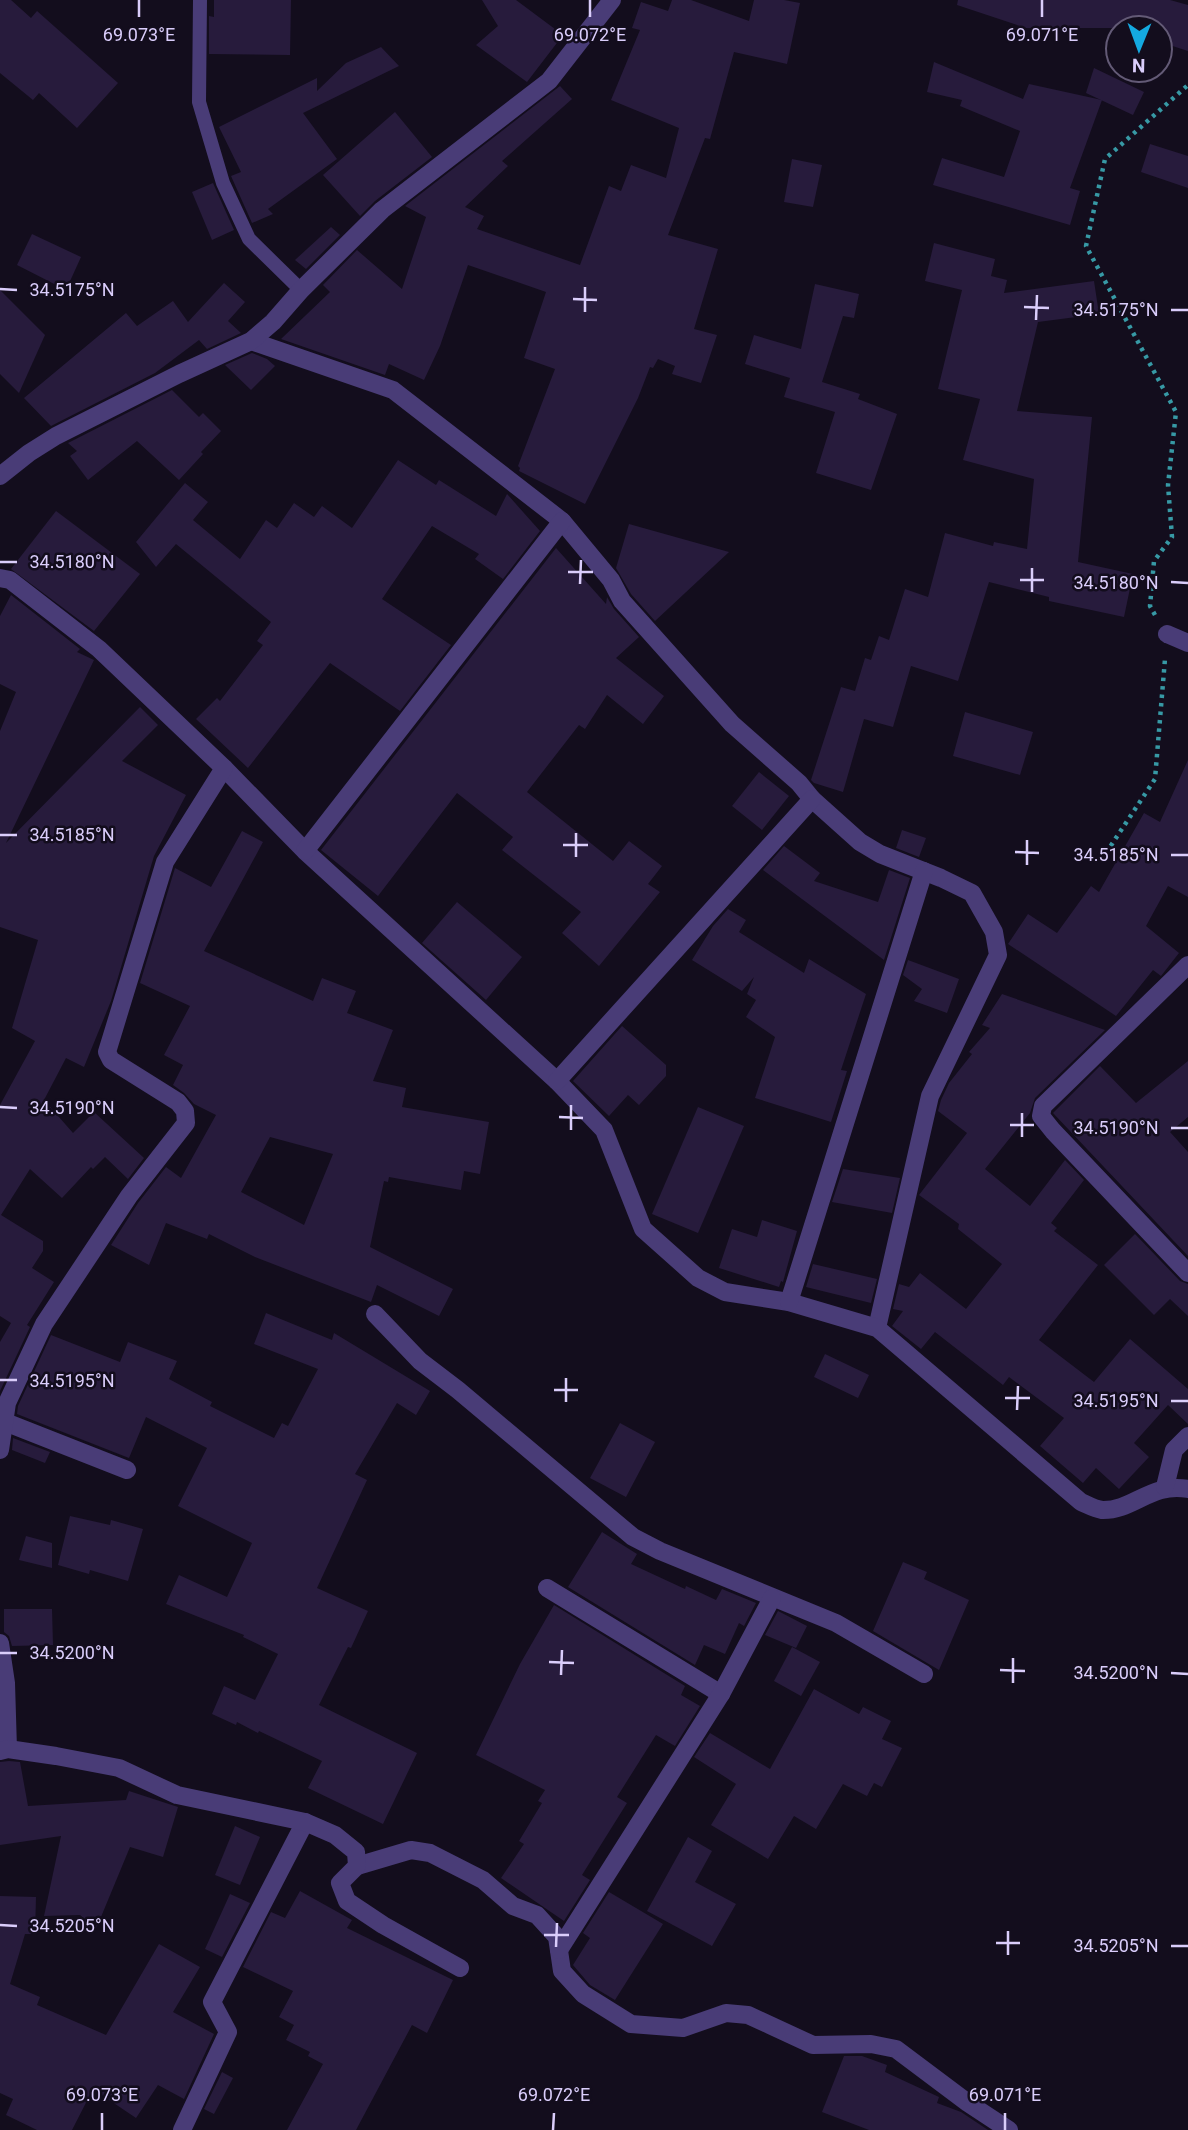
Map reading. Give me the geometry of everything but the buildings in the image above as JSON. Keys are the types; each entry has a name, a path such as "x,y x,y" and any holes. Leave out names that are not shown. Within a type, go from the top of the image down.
{"street":[{"path":"0,476 56,436 251,341 273,323 382,210 549,81 612,0"},
{"path":"251,341 393,390 562,521 611,580 622,601 732,724 860,842 880,854 972,893 995,932 998,955 930,1096 877,1328"},
{"path":"305,851 562,521"},
{"path":"0,578 10,580 99,649 224,768 305,851 557,1081 604,1130 643,1229 698,1278 725,1292 789,1302 877,1328 1081,1502 1100,1510 1114,1509 1165,1487 1188,1489"},
{"path":"1167,634 1188,643"},
{"path":"0,1450 5,1422 4,1401 44,1324 129,1196 186,1123 185,1111 178,1102 111,1060 107,1052 165,862 224,768"},
{"path":"557,1081 812,799"},
{"path":"789,1302 924,871"},
{"path":"1188,965 1043,1106 1041,1116 1188,1273"},
{"path":"375,1314 419,1361 458,1390 633,1537 660,1551 836,1623 924,1674"},
{"path":"5,1422 127,1470"},
{"path":"1165,1487 1174,1450 1188,1436"},
{"path":"547,1588 721,1694"},
{"path":"559,1950 721,1694 772,1598"},
{"path":"0,1643 6,1684 4,1750 56,1756 118,1768 177,1795 305,1822 335,1835 356,1852 356,1866"},
{"path":"182,2130 228,2032 212,2002 305,1822"},
{"path":"460,1968 347,1901 340,1883 356,1866 411,1850 430,1853 483,1881 513,1906 537,1915 557,1937 562,1971 583,1994 631,2024 683,2028 726,2013 748,2015 813,2045 871,2044 896,2049 1006,2129"}],"lane":[{"path":"200,0 199,102 223,183 249,239 302,290"}],"path":[{"path":"1106,853 1155,779 1167,634 1150,606 1154,561 1172,537 1167,485 1175,412 1086,246 1105,159 1188,85"}]}
